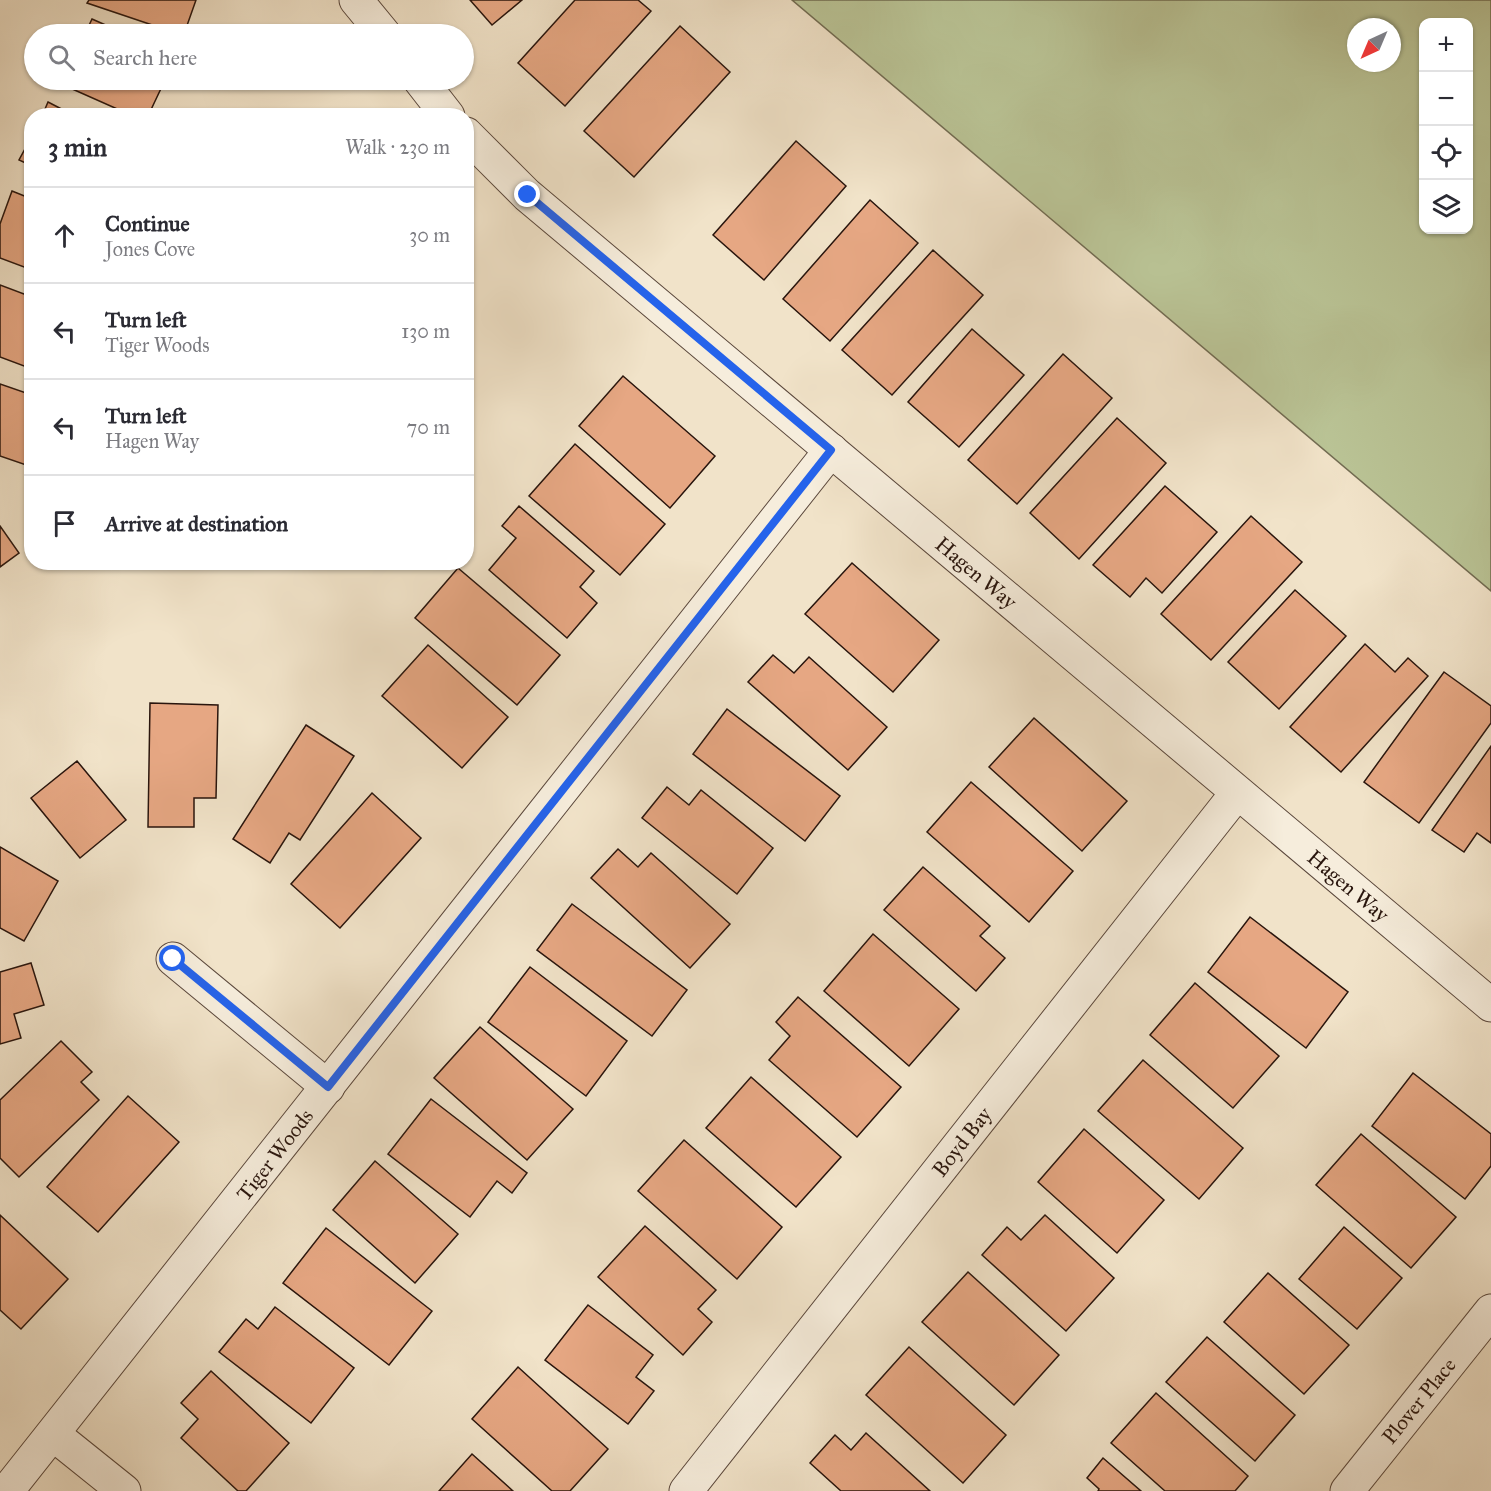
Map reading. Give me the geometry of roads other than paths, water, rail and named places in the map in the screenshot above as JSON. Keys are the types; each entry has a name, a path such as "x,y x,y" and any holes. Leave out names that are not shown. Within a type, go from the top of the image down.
{"street":[{"path":"356,0 376,24"},
{"path":"428,90 442,108"},
{"name":"Hagen Way","path":"474,142 528,195 1491,1005"},
{"name":"Tiger Woods","path":"7,1491 831,450"},
{"name":"Boyd Bay","path":"686,1491 1237,793"},
{"path":"173,959 328,1087"},
{"name":"Plover Place","path":"1347,1491 1491,1311"},
{"path":"53,1434 124,1491"}]}
